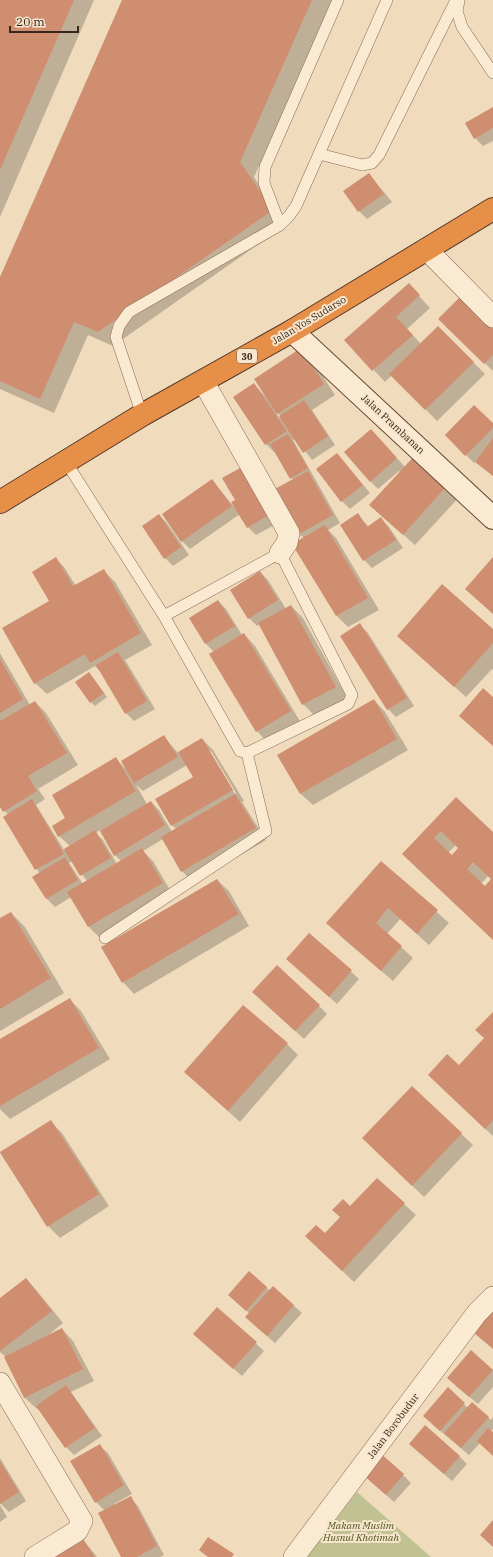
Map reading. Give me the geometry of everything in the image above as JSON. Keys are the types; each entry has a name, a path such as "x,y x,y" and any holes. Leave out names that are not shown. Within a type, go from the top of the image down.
{"highway":[{"name":"Jalan Yos Sudarso","path":"0,502 142,415 292,331 493,209"}],"street":[{"path":"426,249 493,317"},
{"name":"Jalan Prambanan","path":"292,331 493,518"},
{"path":"202,381 289,533 287,543 280,553"},
{"name":"Jalan Borobudur","path":"294,1557 476,1313 493,1297"},
{"path":"0,1383 82,1521 77,1531 35,1557"}],"lane":[{"path":"280,225 264,183 265,167 338,0"},
{"path":"142,415 116,337 118,326 130,312 280,225 289,216 296,206 387,0"},
{"path":"319,154 362,165 372,163 380,155 458,0"},
{"path":"458,0 457,11 462,27 493,73"},
{"path":"66,462 164,616 240,751 247,753 348,704 352,695 280,553 164,616"},
{"path":"105,938 266,831 247,753"}],"green space":[{"name":"Makam Muslim Husnul Khotimah","path":"357,1492 431,1557 307,1557"}],"building":[{"path":"0,0 74,0 0,170"},
{"path":"122,0 312,0 240,162 273,210 98,332 74,322 40,399 0,381 0,277"},
{"path":"493,107 493,128 474,139 465,123"},
{"path":"369,173 384,194 358,212 343,191"},
{"path":"409,283 420,295 396,317 413,335 372,371 344,340"},
{"path":"463,294 493,324 493,355 484,364 438,319"},
{"path":"438,326 474,362 425,410 389,374"},
{"path":"301,348 324,384 277,414 254,379"},
{"path":"254,383 287,431 265,445 233,397"},
{"path":"304,400 328,436 303,453 279,416"},
{"path":"474,405 493,423 493,428 465,456 445,435"},
{"path":"371,429 397,458 370,482 344,452"},
{"path":"288,434 308,468 290,479 270,444"},
{"path":"493,438 493,476 475,462"},
{"path":"418,452 451,481 403,535 369,505"},
{"path":"337,453 363,485 341,502 316,469"},
{"path":"240,468 252,490 272,513 247,528 231,502 235,500 222,478"},
{"path":"308,471 333,515 299,534 273,490"},
{"path":"212,479 232,506 181,542 162,514"},
{"path":"358,513 367,527 381,517 396,540 363,561 340,525"},
{"path":"159,514 181,547 164,559 142,526"},
{"path":"325,525 368,598 336,616 292,544"},
{"path":"56,557 73,586 104,569 141,633 90,663 85,654 34,684 2,628 49,601 32,572"},
{"path":"493,557 493,614 465,589"},
{"path":"260,571 278,600 248,619 230,590"},
{"path":"442,584 493,629 493,643 454,687 397,636"},
{"path":"218,600 235,626 205,644 189,618"},
{"path":"291,605 336,687 302,705 258,623"},
{"path":"360,623 407,698 387,710 340,636"},
{"path":"244,633 291,711 256,732 209,654"},
{"path":"118,652 147,701 125,714 96,665"},
{"path":"0,659 23,699 0,713"},
{"path":"89,672 104,693 90,703 75,682"},
{"path":"483,688 493,697 493,746 459,716"},
{"path":"374,699 397,739 300,794 277,755"},
{"path":"35,701 67,753 28,776 37,791 3,812 0,807 0,721"},
{"path":"164,735 178,757 134,783 121,761"},
{"path":"202,738 233,790 171,826 155,799 193,777 178,752"},
{"path":"116,757 136,791 58,837 52,826 65,818 52,795"},
{"path":"235,794 256,828 181,872 161,837"},
{"path":"456,797 493,832 493,940 402,854","holes":["441,831 458,848 452,855 434,838","473,862 491,879 485,886 467,869"]},
{"path":"32,799 64,854 35,870 3,817"},
{"path":"151,801 165,825 114,856 100,831"},
{"path":"95,830 111,858 80,876 64,849"},
{"path":"142,848 163,883 88,927 67,892"},
{"path":"65,857 78,880 46,899 32,877"},
{"path":"381,861 438,910 417,934 388,908 376,923 402,946 381,971 326,923"},
{"path":"217,879 239,914 122,983 101,947"},
{"path":"11,912 51,978 0,1009 0,918"},
{"path":"309,933 352,970 329,997 286,959"},
{"path":"277,965 320,1005 295,1031 252,992"},
{"path":"70,998 99,1048 0,1106 0,1039"},
{"path":"243,1005 288,1043 228,1111 184,1072"},
{"path":"493,1012 493,1120 485,1129 428,1075 447,1054 459,1065 484,1038 475,1030"},
{"path":"412,1086 462,1133 412,1186 362,1138"},
{"path":"51,1120 99,1194 47,1227 0,1152"},
{"path":"377,1178 405,1203 342,1271 305,1236 316,1225 325,1233 340,1217 332,1210 343,1199 350,1206"},
{"path":"249,1271 267,1287 246,1311 228,1295"},
{"path":"26,1278 52,1311 0,1351 0,1298"},
{"path":"273,1286 294,1305 267,1336 245,1317"},
{"path":"217,1307 257,1342 233,1369 193,1334"},
{"path":"493,1310 493,1349 473,1332"},
{"path":"62,1328 83,1369 24,1398 4,1357"},
{"path":"471,1350 493,1370 469,1397 447,1378"},
{"path":"66,1385 95,1428 65,1448 36,1406"},
{"path":"448,1387 465,1403 440,1431 423,1416"},
{"path":"472,1402 489,1417 461,1448 444,1433"},
{"path":"425,1425 460,1456 444,1474 409,1444"},
{"path":"488,1428 493,1432 493,1456 477,1441"},
{"path":"100,1444 124,1485 95,1503 70,1461"},
{"path":"379,1452 404,1474 386,1495 361,1473"},
{"path":"0,1461 19,1492 0,1504"},
{"path":"131,1496 157,1546 137,1557 121,1557 98,1513"},
{"path":"493,1520 493,1547 480,1535"},
{"path":"81,1536 95,1557 51,1557"},
{"path":"208,1537 234,1554 232,1557 208,1557 199,1550"}]}
